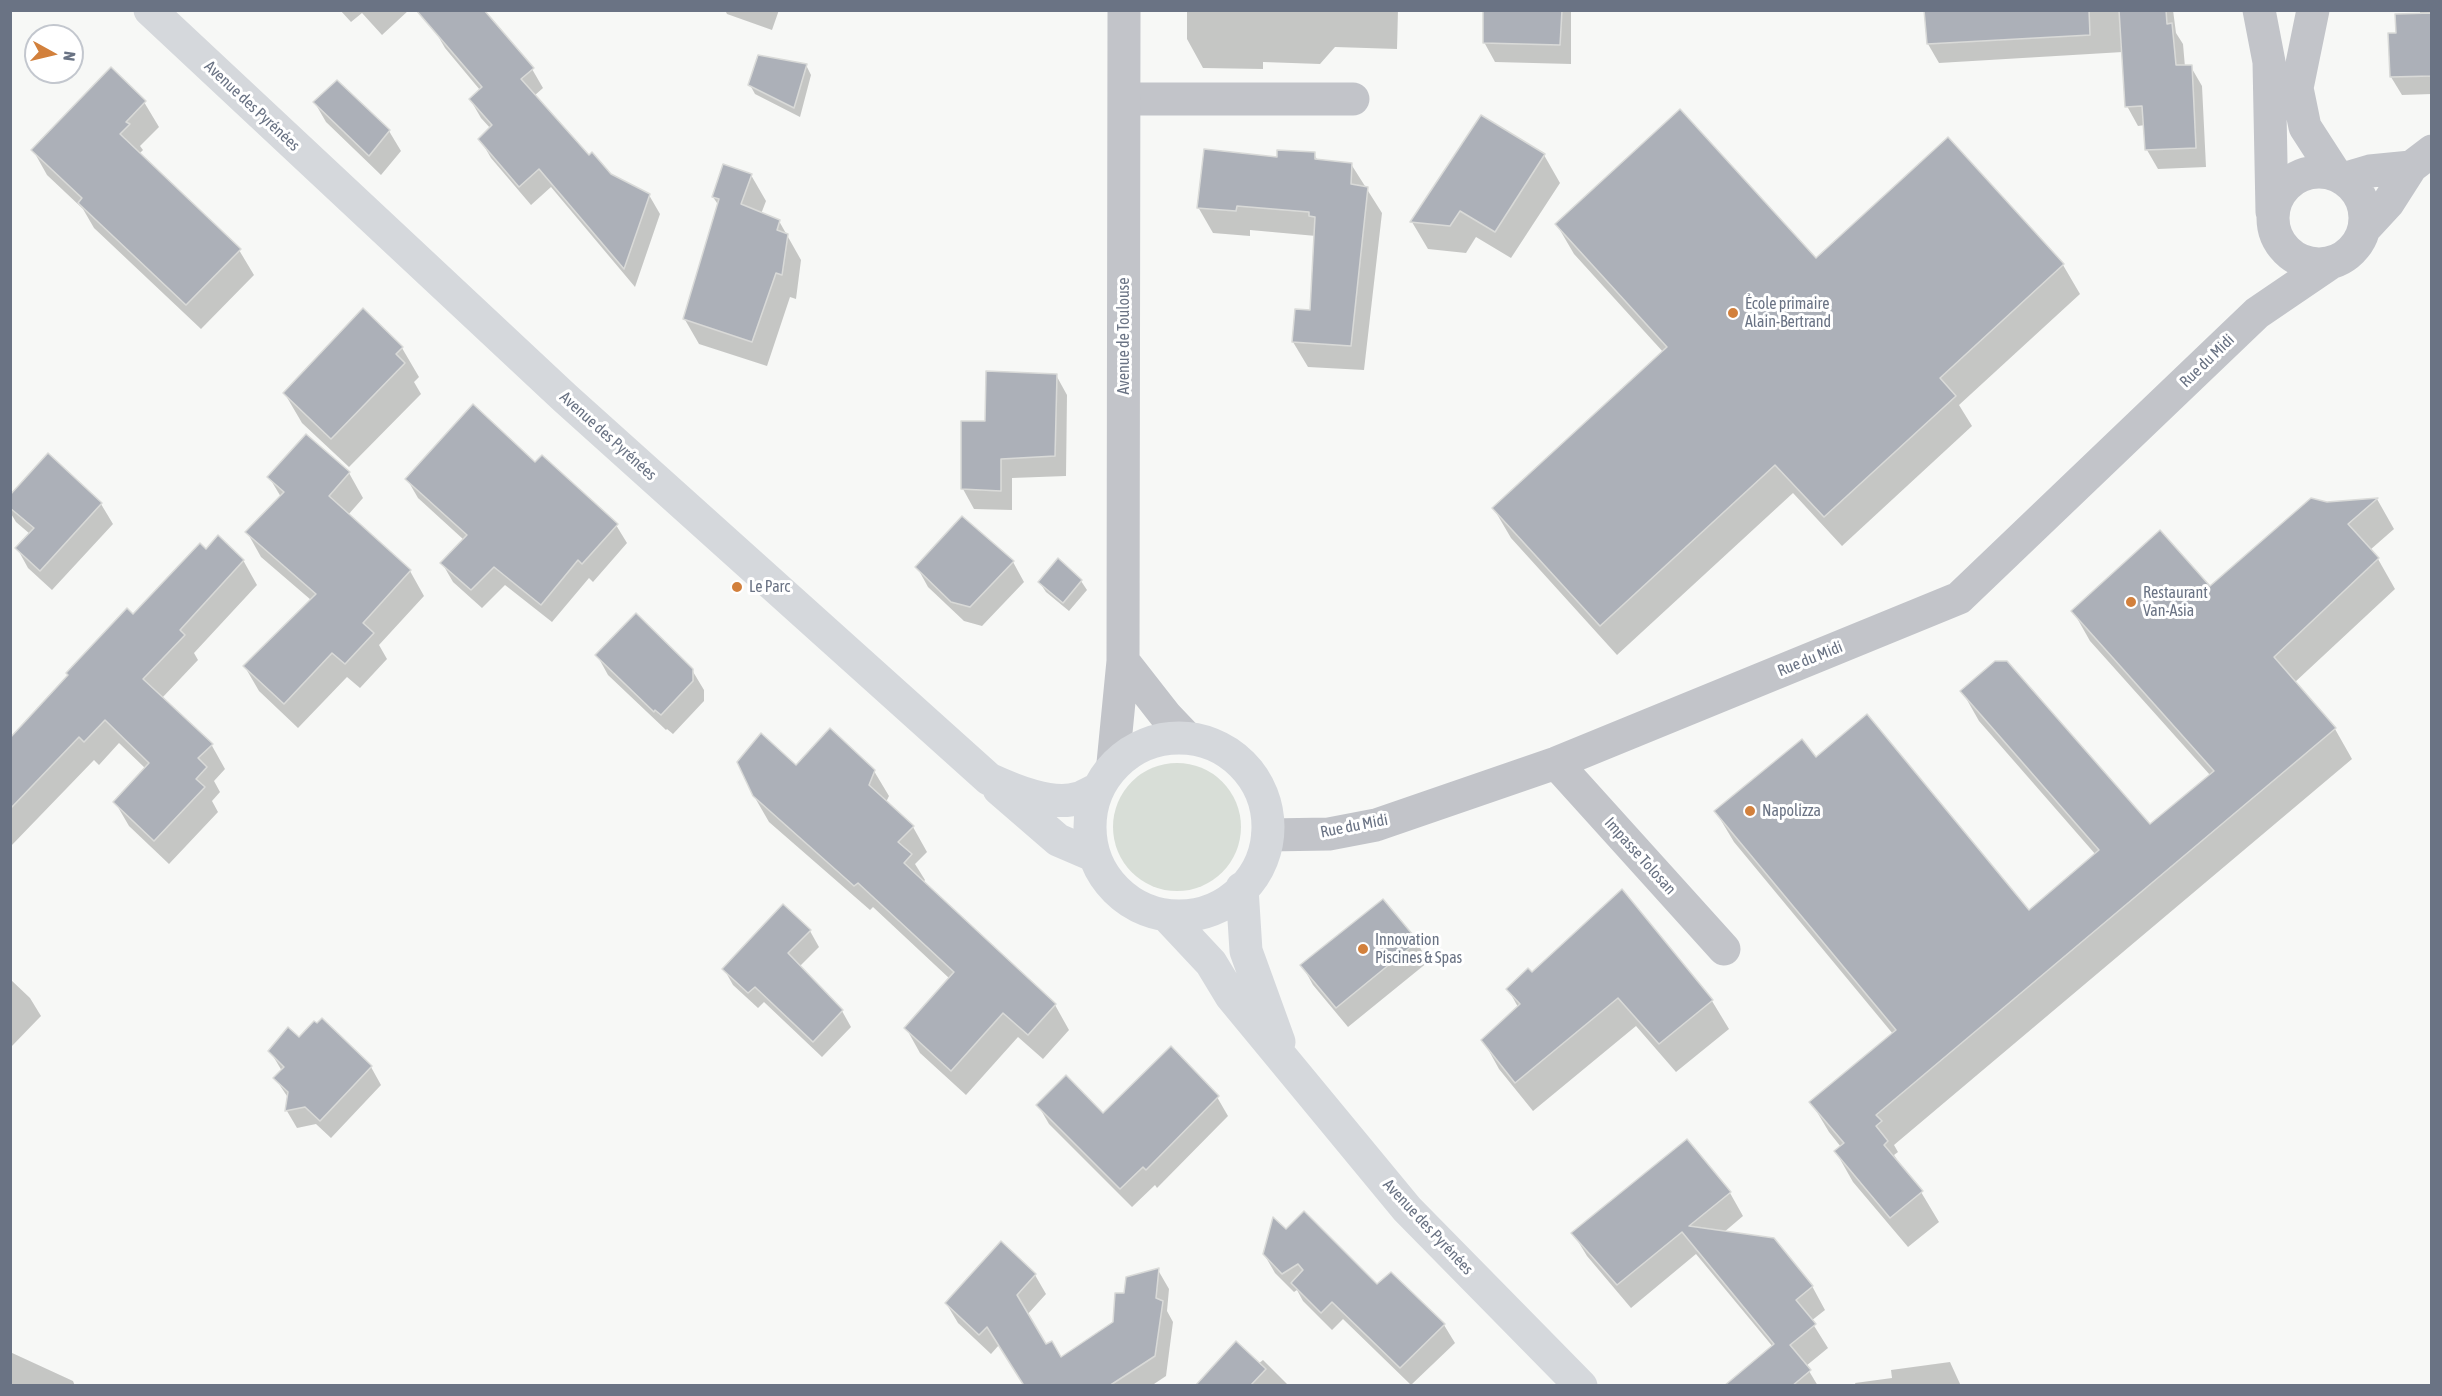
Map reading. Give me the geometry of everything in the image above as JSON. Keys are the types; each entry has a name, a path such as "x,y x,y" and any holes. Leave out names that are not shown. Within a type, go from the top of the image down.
{"main road":[{"name":"Avenue des Pyrénées","path":"150,10 565,398 989,779 1022,794 1052,799 1078,799 1105,777"},
{"path":"1186,737 1216,744 1242,762 1260,788 1266,804 1268,835 1265,854 1250,882 1223,905 1198,915 1167,916 1151,913 1124,898 1107,882 1092,855 1090,809 1105,777 1148,741 1186,737"},
{"path":"989,779 1016,806 1058,840 1092,855"},
{"path":"1242,888 1246,951 1284,1058"},
{"name":"Avenue des Pyrénées","path":"1167,916 1211,963 1231,996 1407,1209 1581,1386"}],"street":[{"name":"Avenue de Toulouse","path":"1105,777 1123,661 1124,10"},
{"path":"2259,10 2269,62 2276,228 2286,252 2307,263 2330,264"},
{"path":"2313,10 2297,88 2305,127 2340,177 2352,186 2364,207 2364,230"},
{"path":"1125,99 1353,99"},
{"name":"Rue du Midi","path":"2257,313 2276,228 2275,201 2290,181 2312,172 2340,177 2421,159"},
{"name":"Rue du Midi","path":"1268,835 1329,834 1376,825 1556,763 1959,598 2257,313 2330,264 2348,255 2364,230 2388,203 2421,159"},
{"path":"1123,661 1166,716 1186,737"},
{"name":"Impasse Tolosan","path":"1556,763 1724,949"}],"shaded area":[{"path":"1177,763 1201,768 1222,782 1236,803 1241,827 1236,851 1222,872 1201,886 1177,891 1153,886 1132,872 1118,851 1113,827 1118,803 1132,782 1153,768"}],"building":[{"path":"416,10 484,10 534,68 521,79 589,155 592,152 611,174 650,194 624,269 539,169 519,187 478,139 492,125 469,99 482,87"},
{"path":"1483,10 1562,10 1560,45 1483,43"},
{"path":"1924,10 2089,10 2090,35 1927,44"},
{"path":"2119,10 2166,10 2167,24 2172,23 2176,65 2192,65 2196,148 2145,150 2142,106 2125,107"},
{"path":"2432,13 2432,76 2390,77 2388,33 2396,33 2395,14"},
{"path":"758,55 807,64 794,108 748,85"},
{"path":"111,67 146,101 126,122 130,124 120,134 241,249 186,305 78,203 82,198 31,150"},
{"path":"337,80 390,130 369,156 313,102"},
{"path":"1680,109 1816,258 1948,137 2064,264 1940,378 1956,396 1824,517 1775,465 1600,626 1492,508 1667,347 1555,224"},
{"path":"1481,115 1545,154 1495,232 1460,211 1450,226 1410,222"},
{"path":"1204,149 1277,157 1277,150 1315,152 1315,159 1352,163 1351,184 1368,187 1351,346 1292,342 1295,309 1310,310 1315,217 1309,216 1309,212 1237,206 1236,211 1197,208"},
{"path":"723,164 752,174 741,204 780,220 777,230 788,234 782,275 776,273 752,342 683,319 719,199 712,197"},
{"path":"363,308 403,347 396,354 405,363 331,439 283,393"},
{"path":"986,371 1057,374 1055,456 1001,459 1001,491 961,489 961,421 985,421"},
{"path":"473,404 535,462 542,455 618,524 582,564 578,560 541,605 494,567 471,590 440,563 467,535 405,479"},
{"path":"306,434 350,472 329,496 411,570 363,623 374,633 345,664 332,653 284,704 243,666 316,594 245,532 284,492 267,477"},
{"path":"48,453 102,503 40,571 15,548 34,528 10,508 10,495"},
{"path":"2311,498 2327,502 2378,498 2348,524 2379,558 2274,657 2336,728 1876,1115 1882,1121 1876,1126 1888,1141 1884,1145 1923,1191 1890,1218 1834,1151 1844,1143 1809,1102 1896,1030 1714,811 1802,739 1816,757 1867,714 2029,910 2099,850 1960,691 1995,661 2007,661 2150,824 2214,771 2071,611 2160,530 2210,586"},
{"path":"962,516 1014,561 970,607 951,602 915,567"},
{"path":"218,535 244,560 180,630 185,635 143,679 213,744 198,758 207,767 196,779 205,787 154,841 113,802 149,763 105,720 84,742 79,737 10,809 10,738 68,675 66,673 127,608 133,614 200,543 206,549"},
{"path":"1058,558 1082,580 1063,603 1038,582"},
{"path":"636,613 693,669 693,681 661,715 655,710 654,712 595,655"},
{"path":"830,728 875,770 869,785 914,826 898,842 912,854 904,863 1056,1004 1028,1035 1003,1013 951,1071 904,1028 954,972 858,883 854,886 753,796 737,762 761,733 796,765"},
{"path":"1622,889 1713,1000 1659,1044 1618,998 1515,1083 1481,1040 1520,1004 1506,989 1528,968 1532,972"},
{"path":"1383,899 1418,941 1336,1008 1300,965"},
{"path":"783,904 811,930 788,953 843,1010 813,1042 755,987 748,993 722,969"},
{"path":"322,1018 372,1066 320,1121 305,1107 285,1111 288,1092 273,1078 284,1067 268,1051 288,1027 299,1037 314,1021 317,1023"},
{"path":"1171,1046 1219,1096 1146,1170 1143,1167 1120,1189 1036,1105 1066,1075 1103,1113"},
{"path":"1687,1139 1731,1192 1689,1226 1774,1238 1813,1286 1796,1300 1816,1324 1790,1345 1811,1370 1792,1386 1724,1386 1774,1344 1682,1232 1617,1285 1571,1233"},
{"path":"1304,1211 1377,1284 1391,1272 1445,1324 1400,1368 1332,1302 1321,1313 1291,1283 1303,1270 1298,1264 1282,1274 1263,1254 1273,1217 1286,1229"},
{"path":"1001,1241 1036,1274 1017,1295 1046,1344 1052,1341 1061,1357 1113,1322 1115,1293 1124,1293 1126,1277 1159,1268 1156,1298 1163,1301 1155,1356 1109,1386 1021,1386 1023,1384 987,1327 979,1335 945,1303"},
{"path":"1236,1341 1266,1369 1250,1386 1195,1386"}],"place":[{"name":"École primaire Alain-Bertrand","path":"1733,313"},
{"name":"Le Parc","path":"737,587"},
{"name":"Restaurant Van-Asia","path":"2131,602"},
{"name":"Napolizza","path":"1750,811"},
{"name":"Innovation Piscines & Spas","path":"1363,949"}]}
